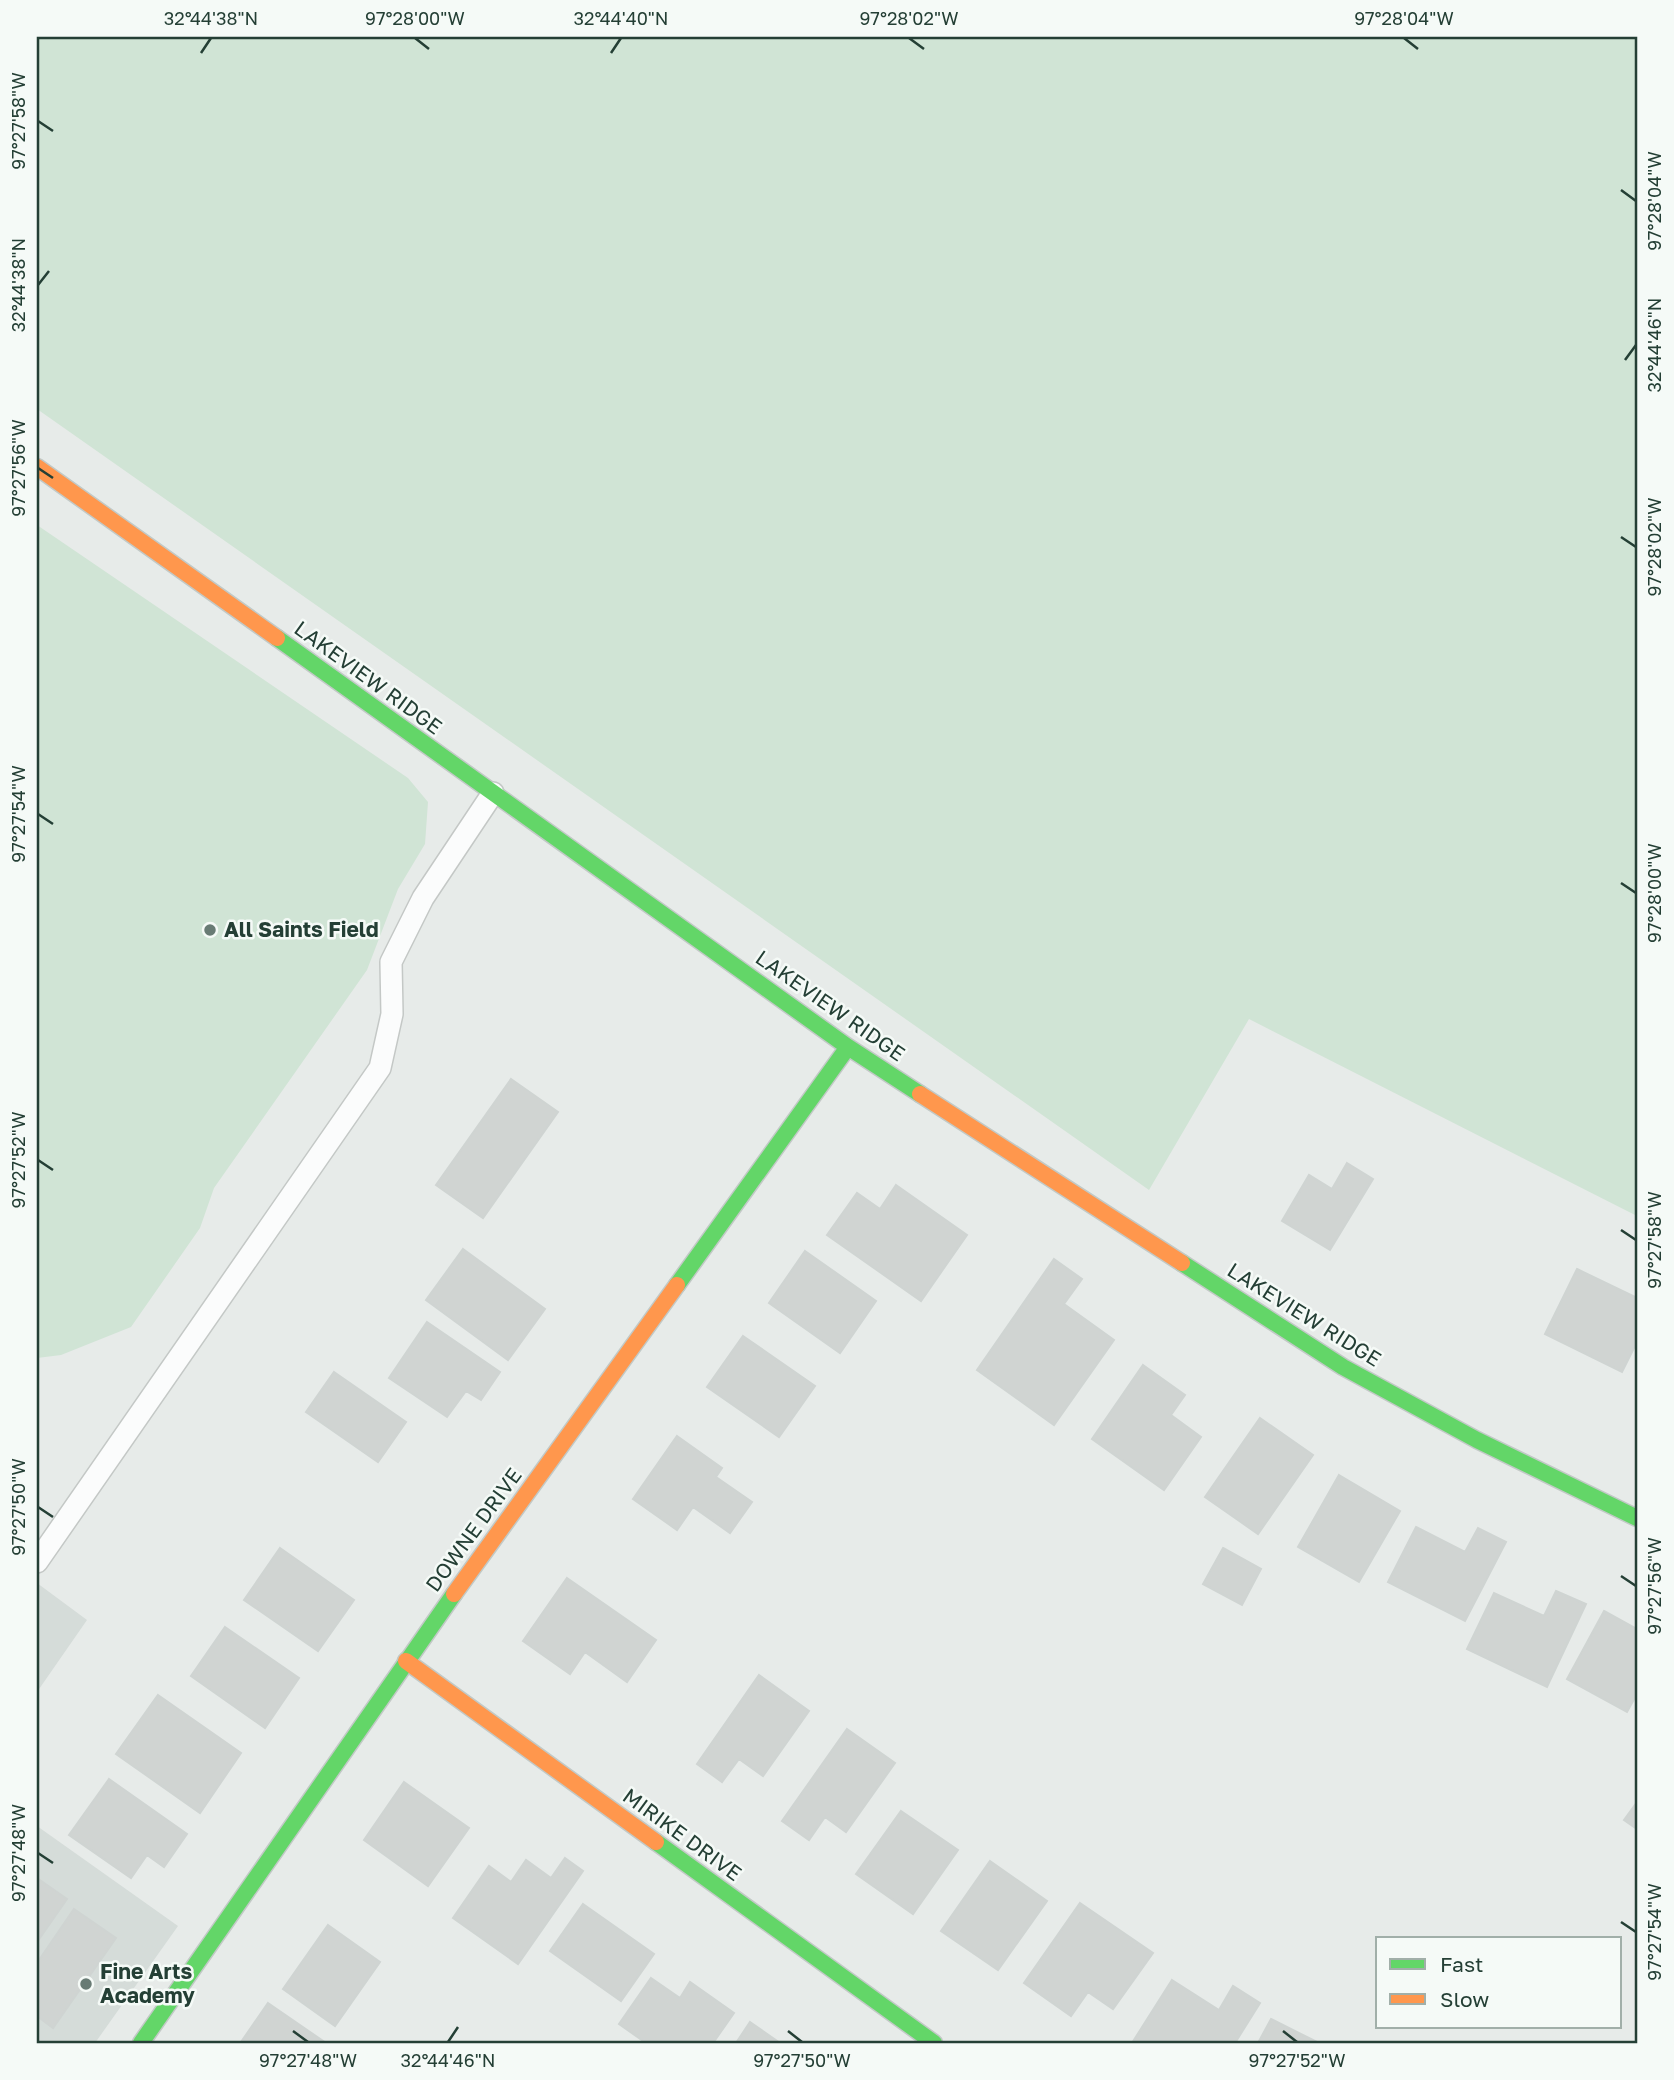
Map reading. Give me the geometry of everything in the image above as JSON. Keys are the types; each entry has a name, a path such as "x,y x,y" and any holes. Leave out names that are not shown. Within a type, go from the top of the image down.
{"street":[{"name":"LAKEVIEW RIDGE","path":"37,467 848,1047 1343,1367 1477,1440 1637,1518"},
{"name":"DOWNE DRIVE","path":"141,2043 406,1661 848,1047"},
{"name":"MIRIKE DRIVE","path":"406,1661 934,2043"}],"lane":[{"path":"37,1562 380,1068 392,1014 391,962 423,898 493,793"}],"shaded area":[{"path":"37,1583 87,1620 37,1692"},
{"name":"Fine Arts Academy","path":"37,1826 178,1926 95,2043 37,2043"}],"green space":[{"path":"37,37 1637,37 1637,1216 1249,1019 1149,1190 37,409"},
{"name":"All Saints Field","path":"37,525 408,778 428,802 425,844 398,889 367,970 214,1188 200,1228 131,1327 61,1355 37,1358"}],"building":[{"path":"511,1079 558,1112 483,1218 436,1185"},
{"path":"1347,1163 1373,1179 1330,1250 1282,1221 1309,1175 1332,1189"},
{"path":"896,1185 967,1235 921,1301 827,1235 857,1193 880,1209"},
{"path":"463,1249 545,1309 508,1360 426,1300"},
{"path":"805,1251 876,1301 840,1353 769,1303"},
{"path":"1054,1259 1082,1279 1064,1304 1114,1340 1054,1425 977,1370"},
{"path":"1577,1269 1637,1298 1637,1342 1622,1372 1545,1334"},
{"path":"427,1322 500,1372 481,1400 466,1391 447,1417 389,1378"},
{"path":"743,1336 815,1386 779,1437 707,1387"},
{"path":"1143,1365 1185,1395 1171,1415 1201,1437 1164,1490 1092,1439"},
{"path":"334,1372 406,1422 378,1462 306,1412"},
{"path":"1260,1418 1313,1455 1258,1534 1205,1497"},
{"path":"677,1436 722,1468 716,1477 752,1502 730,1533 693,1507 677,1530 633,1499"},
{"path":"1339,1475 1400,1511 1359,1582 1298,1547"},
{"path":"1416,1527 1465,1552 1478,1528 1506,1542 1465,1621 1388,1582"},
{"path":"280,1548 354,1600 318,1651 244,1600"},
{"path":"1223,1548 1261,1569 1242,1605 1203,1584"},
{"path":"567,1578 656,1640 627,1682 585,1652 570,1674 523,1641"},
{"path":"1556,1591 1586,1604 1547,1687 1467,1649 1494,1593 1544,1616"},
{"path":"1604,1611 1637,1629 1637,1694 1627,1712 1567,1679"},
{"path":"225,1627 299,1678 265,1728 191,1676"},
{"path":"759,1675 809,1711 763,1776 739,1759 722,1782 697,1764"},
{"path":"158,1695 241,1753 200,1813 116,1754"},
{"path":"847,1729 895,1763 846,1832 825,1817 809,1840 782,1821"},
{"path":"109,1779 187,1834 164,1867 147,1855 131,1878 69,1835"},
{"path":"404,1782 469,1828 428,1886 364,1840"},
{"path":"1637,1802 1637,1829 1624,1820"},
{"path":"901,1811 958,1850 913,1914 856,1874"},
{"path":"565,1858 583,1871 518,1964 453,1918 489,1866 511,1882 526,1860 551,1878"},
{"path":"990,1861 1047,1901 998,1970 941,1931"},
{"path":"37,1878 67,1899 37,1942"},
{"path":"1080,1903 1153,1953 1113,2009 1088,1992 1071,2016 1024,1983"},
{"path":"583,1904 654,1954 621,2001 550,1951"},
{"path":"74,1909 116,1938 53,2028 37,2016 37,1963"},
{"path":"328,1925 380,1962 335,2026 283,1989"},
{"path":"651,1978 680,1998 690,1982 734,2013 713,2043 646,2043 619,2024"},
{"path":"1172,1980 1219,2010 1233,1986 1260,2003 1235,2043 1132,2043"},
{"path":"268,2003 326,2043 241,2042"},
{"path":"1271,2019 1319,2043 1258,2043"},
{"path":"750,2022 780,2043 736,2043"}],"traffic: fast":[{"path":"277,638 848,1047 920,1094"},
{"path":"677,1285 848,1047"},
{"path":"1182,1263 1343,1367 1477,1440 1637,1518"},
{"path":"141,2043 454,1594"},
{"path":"656,1842 934,2043"}],"traffic: slow":[{"path":"37,467 277,638"},
{"path":"920,1094 1182,1263"},
{"path":"454,1594 677,1285"},
{"path":"406,1661 656,1842"}],"place":[{"name":"All Saints Field","path":"210,930"},
{"name":"Fine Arts Academy","path":"86,1984"}]}
